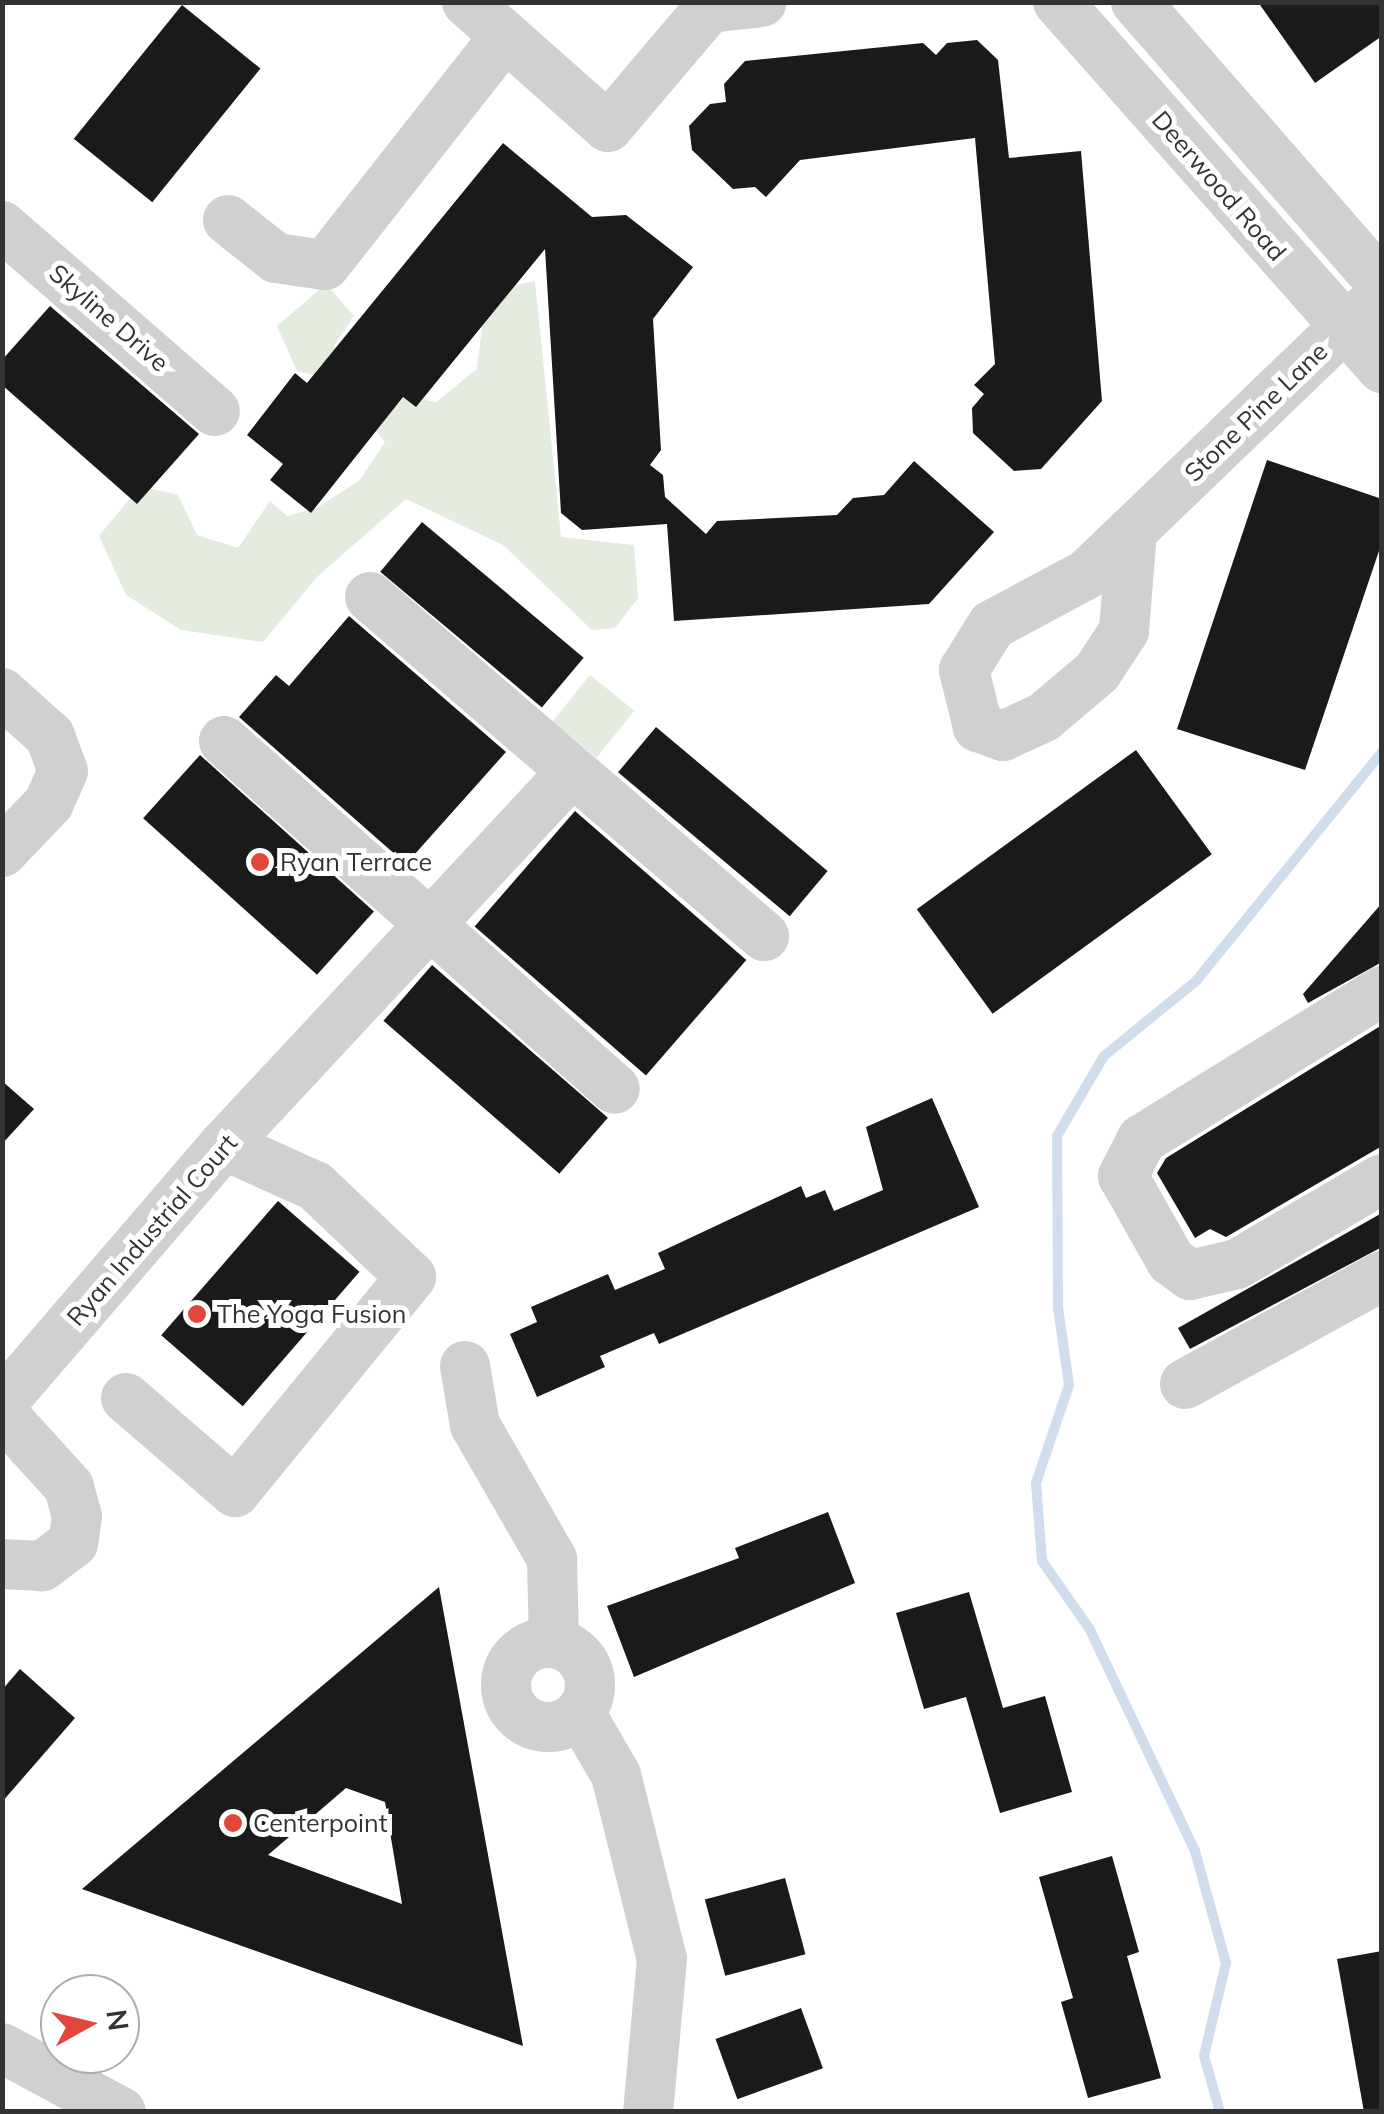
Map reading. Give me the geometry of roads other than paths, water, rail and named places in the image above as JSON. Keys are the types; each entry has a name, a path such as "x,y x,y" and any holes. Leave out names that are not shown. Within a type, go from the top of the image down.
{"street":[{"path":"467,2 608,127 710,8 762,2"},
{"name":"Deerwood Road","path":"1058,2 1363,312 1382,368"},
{"path":"1136,2 1382,284"},
{"path":"228,220 276,258 325,264 505,36"},
{"name":"Skyline Drive","path":"2,226 215,411"},
{"name":"Stone Pine Lane","path":"1132,531 1363,312"},
{"path":"370,598 569,775 764,936"},
{"path":"2,694 50,736 64,771 49,803 2,852"},
{"path":"224,740 432,921 615,1089"},
{"path":"432,921 569,775"},
{"name":"Ryan Industrial Court","path":"2,1403 224,1145 308,1062 432,921"},
{"path":"1382,991 1142,1138 1122,1176 1171,1261 1190,1275 1237,1264 1382,1179"},
{"path":"126,1398 235,1492 412,1277 315,1186 224,1145"},
{"path":"1186,1384 1382,1276"},
{"path":"465,1366 475,1425 552,1559 554,1642"},
{"path":"2,1413 69,1487 77,1516 73,1543 42,1566 2,1564"},
{"path":"554,1642 578,1654 590,1676 580,1713 558,1726 532,1724 507,1694 517,1656 554,1642"},
{"path":"580,1713 616,1776 662,1959 648,2112"},
{"path":"2,2048 121,2112"}],"waterway":[{"path":"1220,2112 1204,2056 1226,1963 1195,1851 1089,1628 1042,1561 1036,1483 1069,1385 1058,1308 1057,1136 1104,1056 1196,981 1382,752"}],"place":[{"name":"Ryan Terrace","path":"260,862"},
{"name":"The Yoga Fusion","path":"197,1314"},
{"name":"Centerpoint","path":"233,1823"}]}
